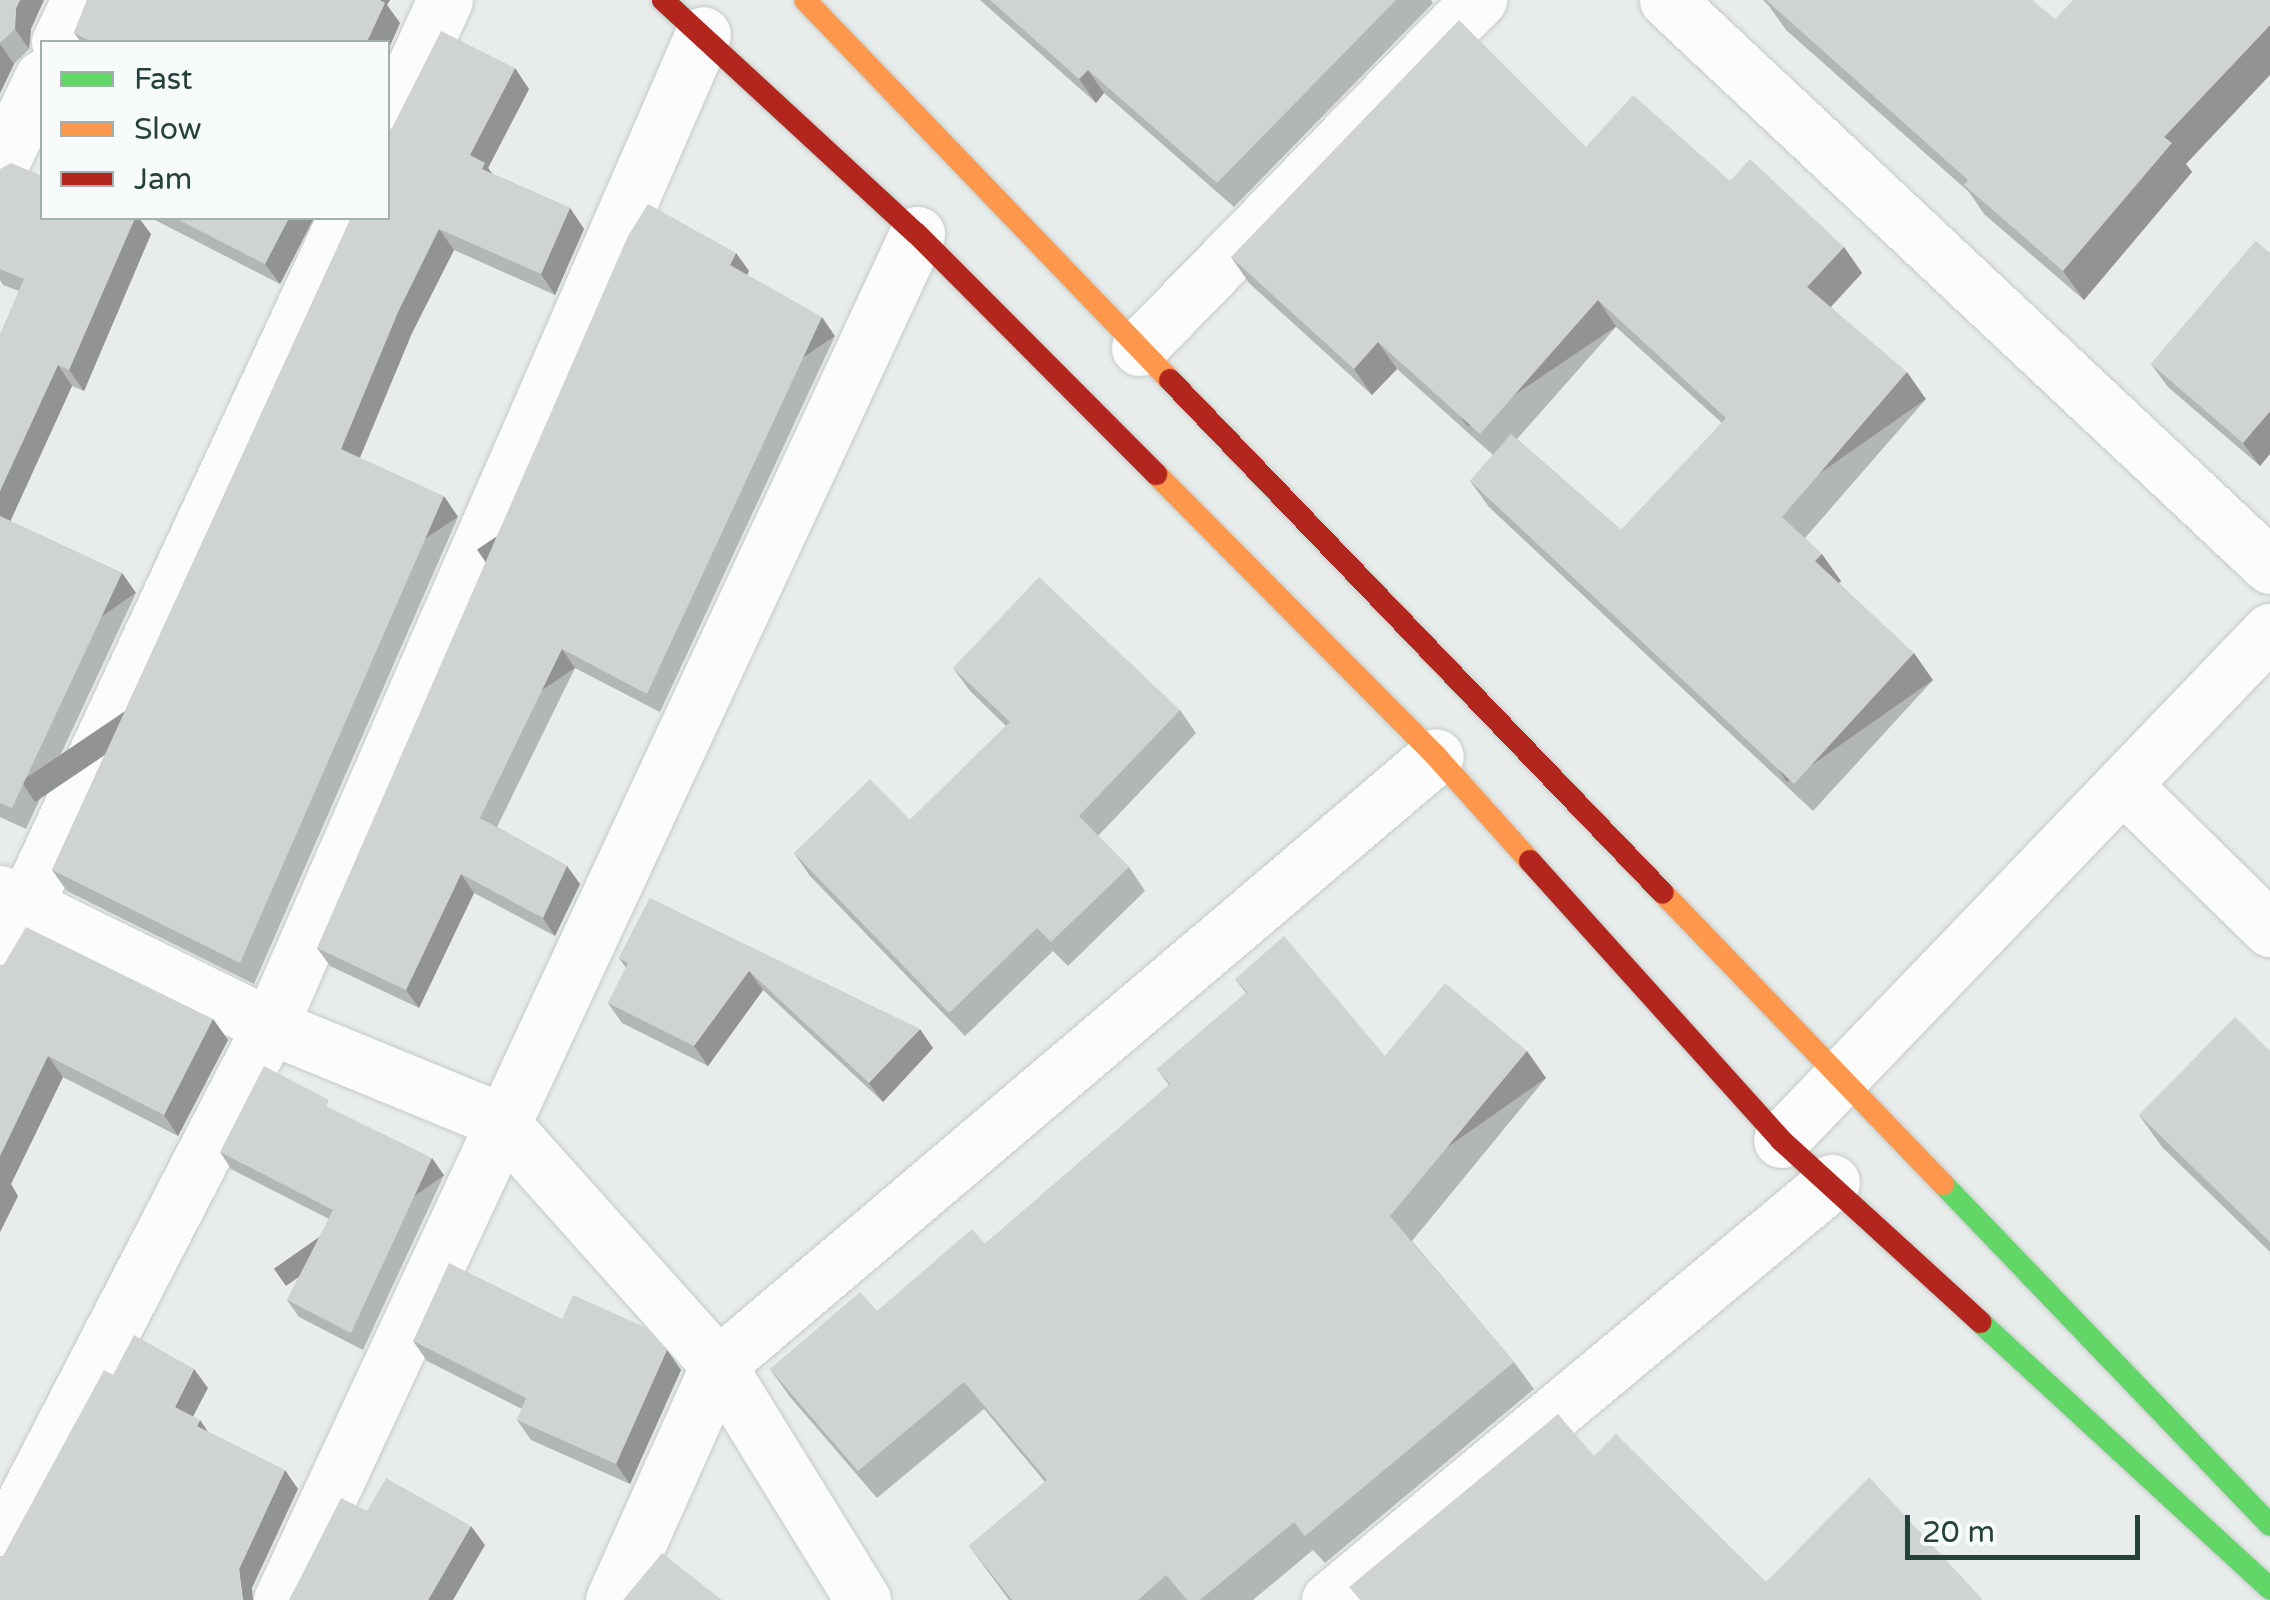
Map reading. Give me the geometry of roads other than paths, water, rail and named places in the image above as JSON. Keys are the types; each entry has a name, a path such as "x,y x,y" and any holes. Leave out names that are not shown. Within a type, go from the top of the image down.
{"main road":[{"path":"804,0 2270,1524"},
{"path":"683,17 917,234 1436,756 1781,1140 1832,1182 2270,1589"}],"street":[{"path":"60,40 79,0"},
{"path":"390,120 445,0"},
{"path":"1139,348 1479,0"},
{"path":"1667,0 2270,566"},
{"path":"0,1548 270,1026 683,17"},
{"path":"0,166 40,81"},
{"path":"0,960 14,900 343,220"},
{"path":"281,1600 500,1120 917,234"},
{"path":"1781,1140 2126,788 2270,631"},
{"path":"613,1600 718,1365 1436,756"},
{"path":"2126,788 2270,928"},
{"path":"14,900 270,1026 500,1120 718,1365 864,1600"},
{"path":"1329,1600 1832,1182"}]}
